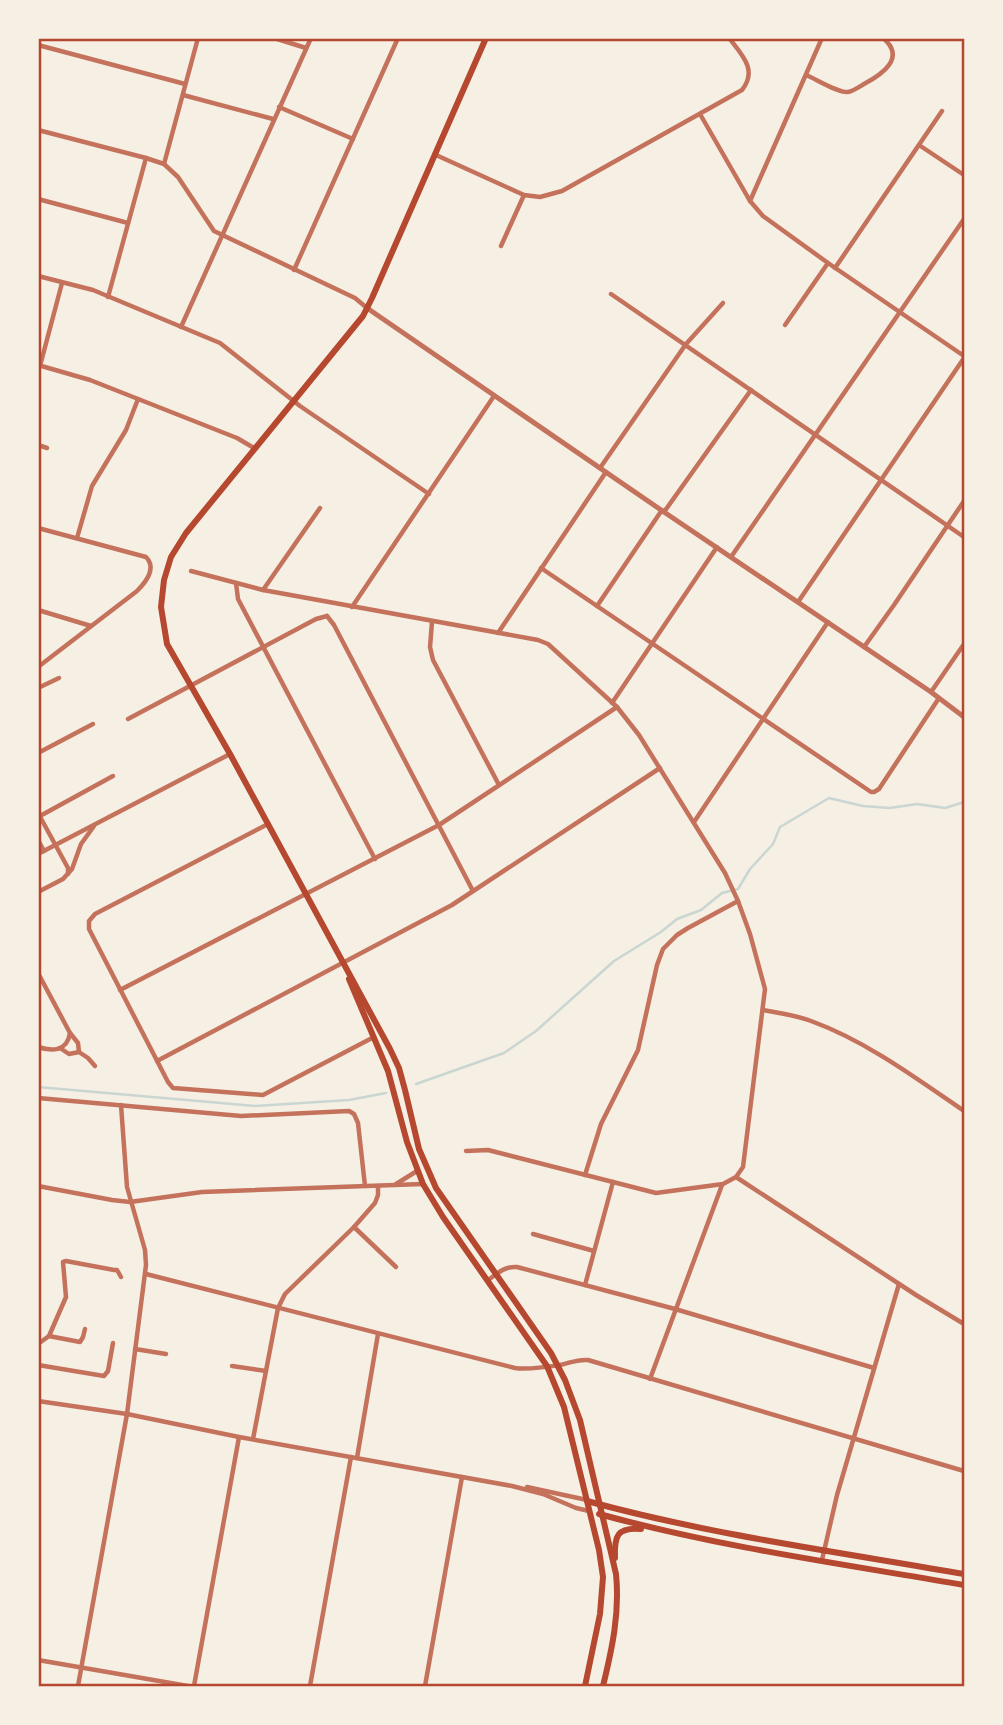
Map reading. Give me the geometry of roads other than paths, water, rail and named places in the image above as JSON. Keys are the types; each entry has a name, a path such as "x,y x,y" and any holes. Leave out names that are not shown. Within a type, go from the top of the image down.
{"main road":[{"path":"486,38 367,308 337,349 186,533 175,549 166,572 161,607 165,637 171,652 362,994 399,1068 417,1141 432,1181 558,1365 580,1420 616,1574"},
{"path":"344,965 355,997 388,1071 407,1142 423,1184 436,1207 547,1366 564,1407 590,1511 601,1565 603,1591 598,1630 585,1686"},
{"path":"587,1501 702,1529 964,1574"},
{"path":"590,1511 657,1530 964,1585"},
{"path":"603,1686 617,1618 614,1544 619,1533 628,1528 657,1530"}],"street":[{"path":"164,164 198,38"},
{"path":"274,38 306,48"},
{"path":"181,327 311,38"},
{"path":"294,270 398,38"},
{"path":"436,155 524,195 545,197 570,188 742,90 749,78 747,63 729,38"},
{"path":"750,201 822,38"},
{"path":"806,75 849,92 883,73 890,64 892,51 883,38"},
{"path":"38,45 186,84"},
{"path":"183,95 273,119"},
{"path":"279,107 353,139"},
{"path":"835,268 943,111"},
{"path":"700,114 750,201 763,216 964,358 797,602"},
{"path":"38,130 164,164 178,177 211,228 355,298 494,396 964,716"},
{"path":"919,145 964,175"},
{"path":"108,297 146,158"},
{"path":"501,246 524,195"},
{"path":"38,199 128,223"},
{"path":"731,556 964,219"},
{"path":"785,325 828,263"},
{"path":"38,276 93,290 220,343 293,401 429,494"},
{"path":"62,283 39,365 90,380 237,438 254,448"},
{"path":"611,294 964,537"},
{"path":"498,634 686,344 723,303"},
{"path":"597,606 751,390"},
{"path":"352,607 494,396"},
{"path":"77,538 92,486 126,430 138,399"},
{"path":"38,445 47,448"},
{"path":"864,647 964,501"},
{"path":"263,590 320,508"},
{"path":"38,528 146,557 150,560 151,568 143,585 38,667"},
{"path":"120,990 439,825 615,705 717,547"},
{"path":"541,569 874,792 879,789 939,698"},
{"path":"191,571 263,590 548,644 615,705 639,735 728,880 750,934 765,989 743,1164 736,1177 723,1184 660,1193 488,1150 467,1151"},
{"path":"236,583 238,599 375,859"},
{"path":"38,610 92,626"},
{"path":"128,719 316,619 327,616 473,891"},
{"path":"432,622 430,647 433,660 499,785"},
{"path":"694,822 828,622"},
{"path":"931,692 964,644"},
{"path":"38,688 59,678"},
{"path":"38,753 93,724"},
{"path":"38,854 230,754"},
{"path":"157,1061 344,965 452,905 660,768"},
{"path":"68,874 68,868 39,815 113,776"},
{"path":"38,891 68,874 80,844 97,823"},
{"path":"268,824 95,914 89,921 89,929 173,1088 263,1095 374,1037"},
{"path":"38,840 44,851"},
{"path":"65,863 74,863"},
{"path":"585,1175 601,1124 638,1050 663,949 677,935 737,900"},
{"path":"38,973 78,1043 79,1052"},
{"path":"763,1010 811,1021 841,1034 905,1071 964,1111"},
{"path":"38,1047 51,1050 60,1048 67,1044 70,1033"},
{"path":"60,1048 69,1054 79,1052 95,1066"},
{"path":"38,1098 241,1116 349,1111 354,1114 358,1123 365,1186"},
{"path":"78,1686 127,1414 146,1274 145,1250 127,1187 121,1105"},
{"path":"396,1184 417,1171"},
{"path":"736,1177 964,1324"},
{"path":"585,1285 613,1182"},
{"path":"38,1186 130,1202 202,1192 423,1184"},
{"path":"650,1378 723,1184"},
{"path":"253,1439 278,1308 285,1294 375,1203 378,1186"},
{"path":"354,1227 396,1267"},
{"path":"533,1234 594,1251"},
{"path":"38,1344 49,1336 66,1297 63,1262 114,1269 121,1277"},
{"path":"488,1280 509,1267 517,1267 675,1309 874,1368"},
{"path":"146,1274 515,1368 526,1369 583,1360 964,1471"},
{"path":"822,1560 837,1495 900,1284"},
{"path":"49,1336 80,1342 85,1329"},
{"path":"310,1686 378,1334"},
{"path":"38,1365 104,1376 108,1371 113,1343"},
{"path":"135,1349 166,1354"},
{"path":"233,1366 266,1371"},
{"path":"38,1401 127,1414 239,1437 551,1492 587,1501"},
{"path":"194,1686 239,1437"},
{"path":"425,1686 463,1477"},
{"path":"512,1486 590,1511"},
{"path":"38,1660 188,1686"}],"waterway":[{"path":"416,1084 504,1053 536,1031 614,961 677,919 701,910 722,893 738,889 750,869 773,844 780,827 829,798 863,806 890,808 917,804 945,808 964,802"},
{"path":"38,1087 255,1106 349,1100 386,1093"}]}
